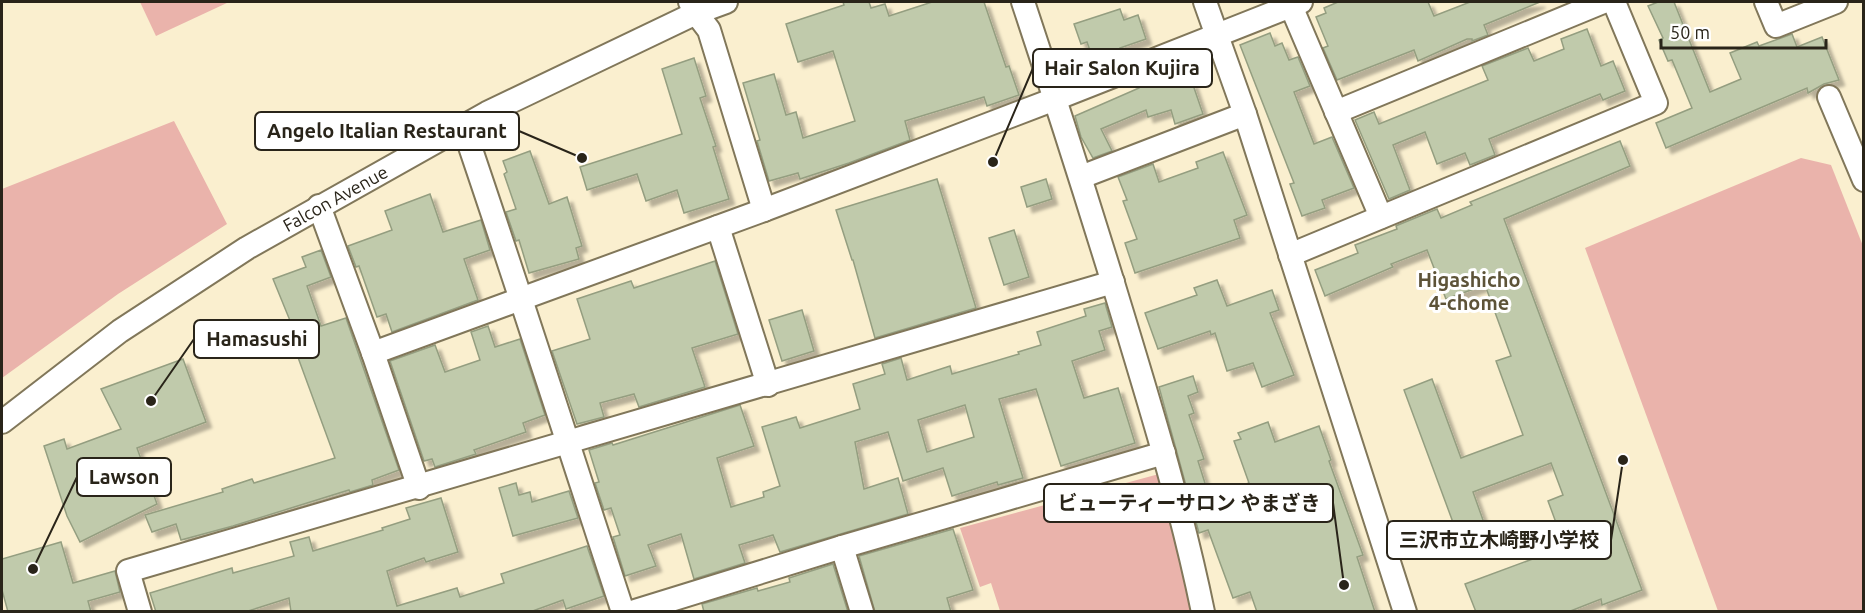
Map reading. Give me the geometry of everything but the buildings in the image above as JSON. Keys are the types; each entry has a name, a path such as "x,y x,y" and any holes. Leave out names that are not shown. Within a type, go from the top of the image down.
{"street":[{"name":"Falcon Avenue","path":"2,422 120,332 247,248 319,206 463,126 693,8 726,2"},
{"path":"1023,2 1081,177 1164,453 1203,612"},
{"path":"1205,2 1245,114 1405,612"},
{"path":"1336,112 1603,2"},
{"path":"1290,255 1656,103 1614,2"},
{"path":"1766,2 1776,26 1836,2"},
{"path":"373,353 764,210 1296,4 1336,112 1381,217"},
{"path":"693,8 709,30 764,210"},
{"path":"1829,97 1863,180"},
{"path":"1081,177 1245,114"},
{"path":"463,126 522,298 623,612"},
{"path":"319,206 419,488"},
{"path":"718,227 768,385"},
{"path":"140,612 128,571 419,488 567,441 768,385 1113,282"},
{"path":"632,612 842,547 1164,453"},
{"path":"842,547 862,612"}],"shaded area":[{"path":"140,2 229,2 156,36"},
{"path":"174,121 227,224 118,294 2,378 2,189"},
{"path":"1801,158 1831,165 1863,246 1863,611 1718,611 1585,248"},
{"path":"1159,474 1191,611 1000,611 991,583 980,587 960,528"}],"place":[{"name":"Angelo Italian Restaurant","path":"582,158"},
{"name":"Hair Salon Kujira","path":"993,162"},
{"name":"Hamasushi","path":"151,401"},
{"name":"三沢市立木崎野小学校","path":"1623,460"},
{"name":"Lawson","path":"33,569"},
{"name":"ビューティーサロン やまざき","path":"1344,585"}],"district":[{"name":"Higashicho 4-chome","path":"1469,290"}]}
